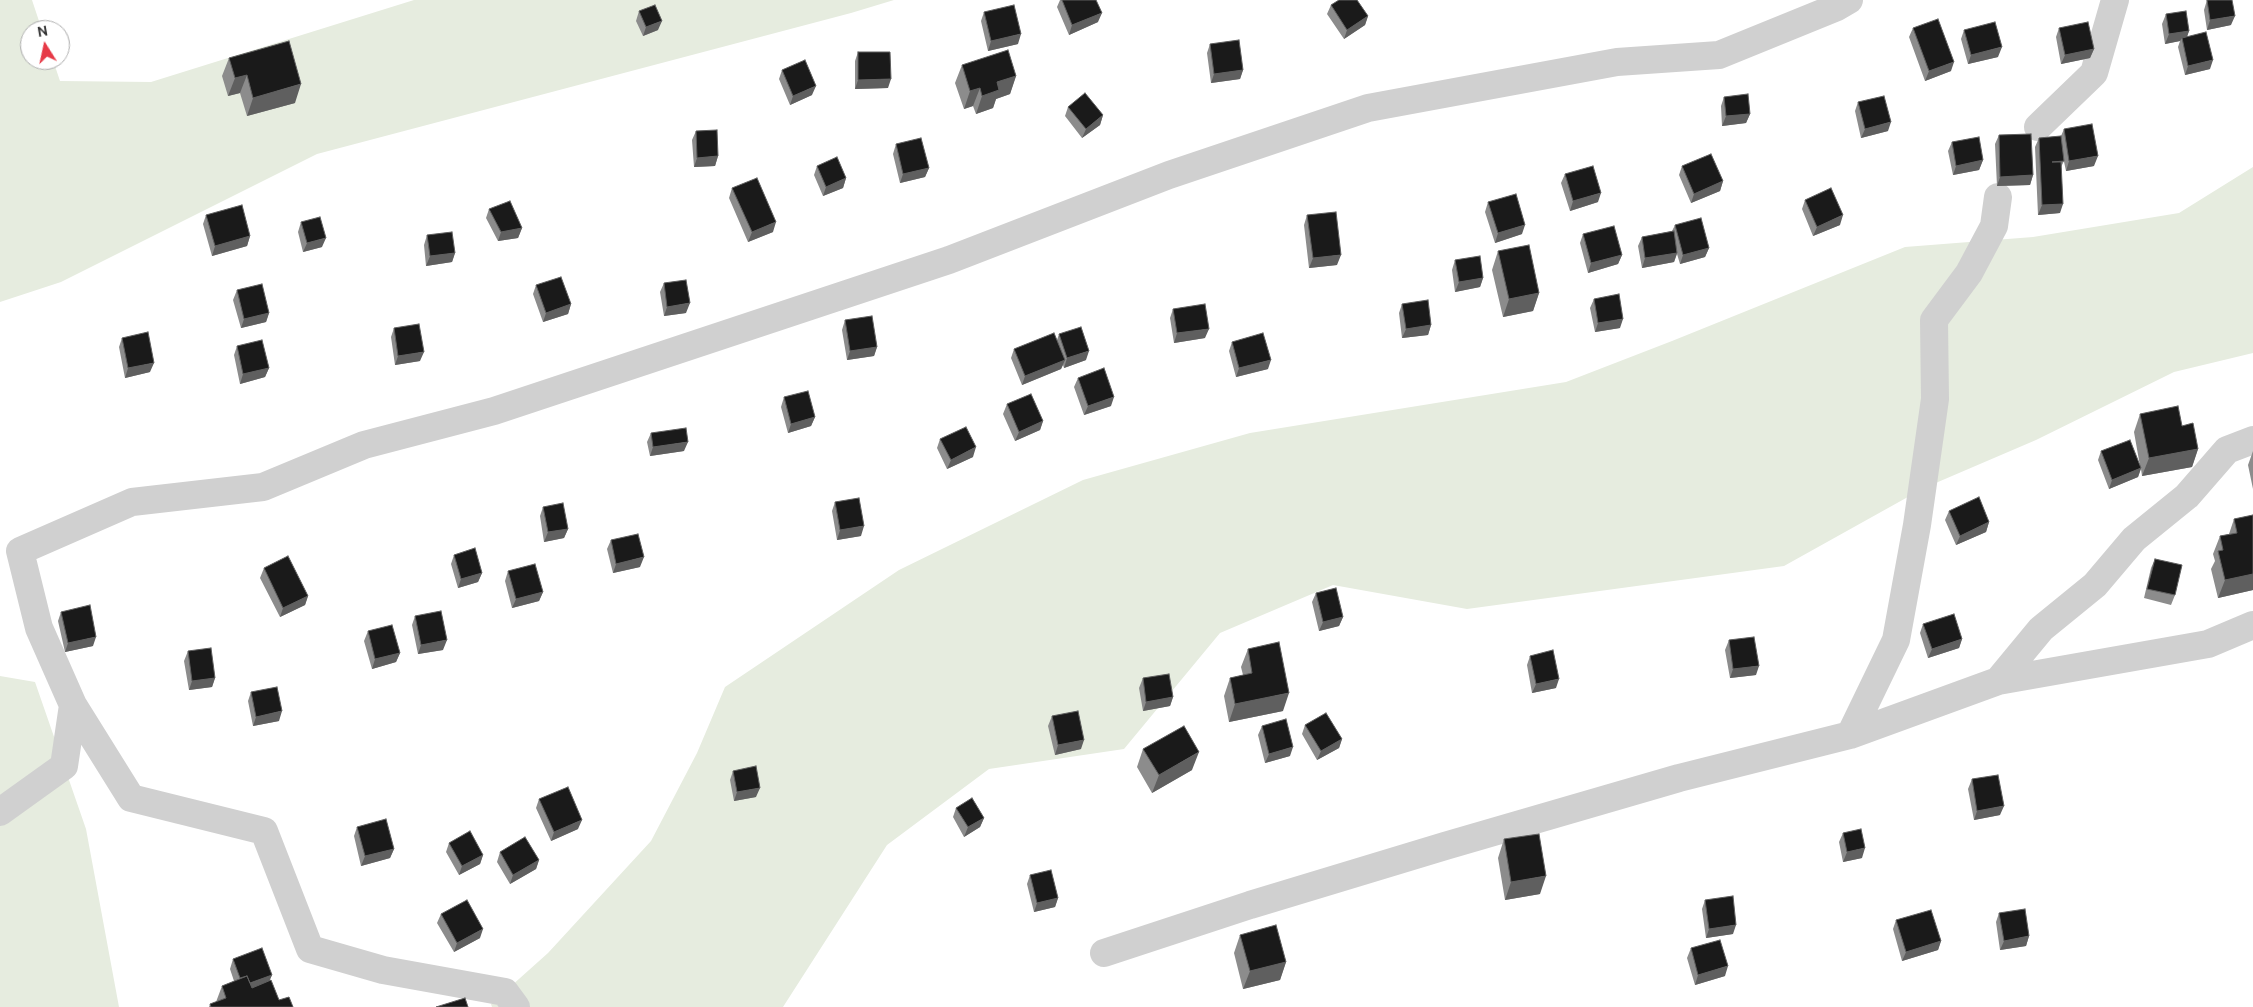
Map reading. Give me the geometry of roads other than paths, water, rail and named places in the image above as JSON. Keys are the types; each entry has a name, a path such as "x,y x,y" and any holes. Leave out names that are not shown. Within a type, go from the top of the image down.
{"street":[{"path":"516,1007 505,992 384,970 310,948 264,831 131,798 73,706 39,628 10,553 132,502 263,487 364,445 494,411 949,260 1169,175 1368,108 1617,62 1719,55 1849,0"},
{"path":"2038,127 2094,73 2115,0"},
{"path":"1850,735 1896,640 1917,525 1935,399 1934,320 1969,273 1994,226 1998,197"},
{"path":"1998,682 2041,629 2096,585 2134,539 2187,496 2227,450 2253,440"},
{"path":"1104,953 1250,905 1483,835 1679,778 1850,735 1998,682 2208,644 2253,625"},
{"path":"0,812 64,766 73,706"}]}
